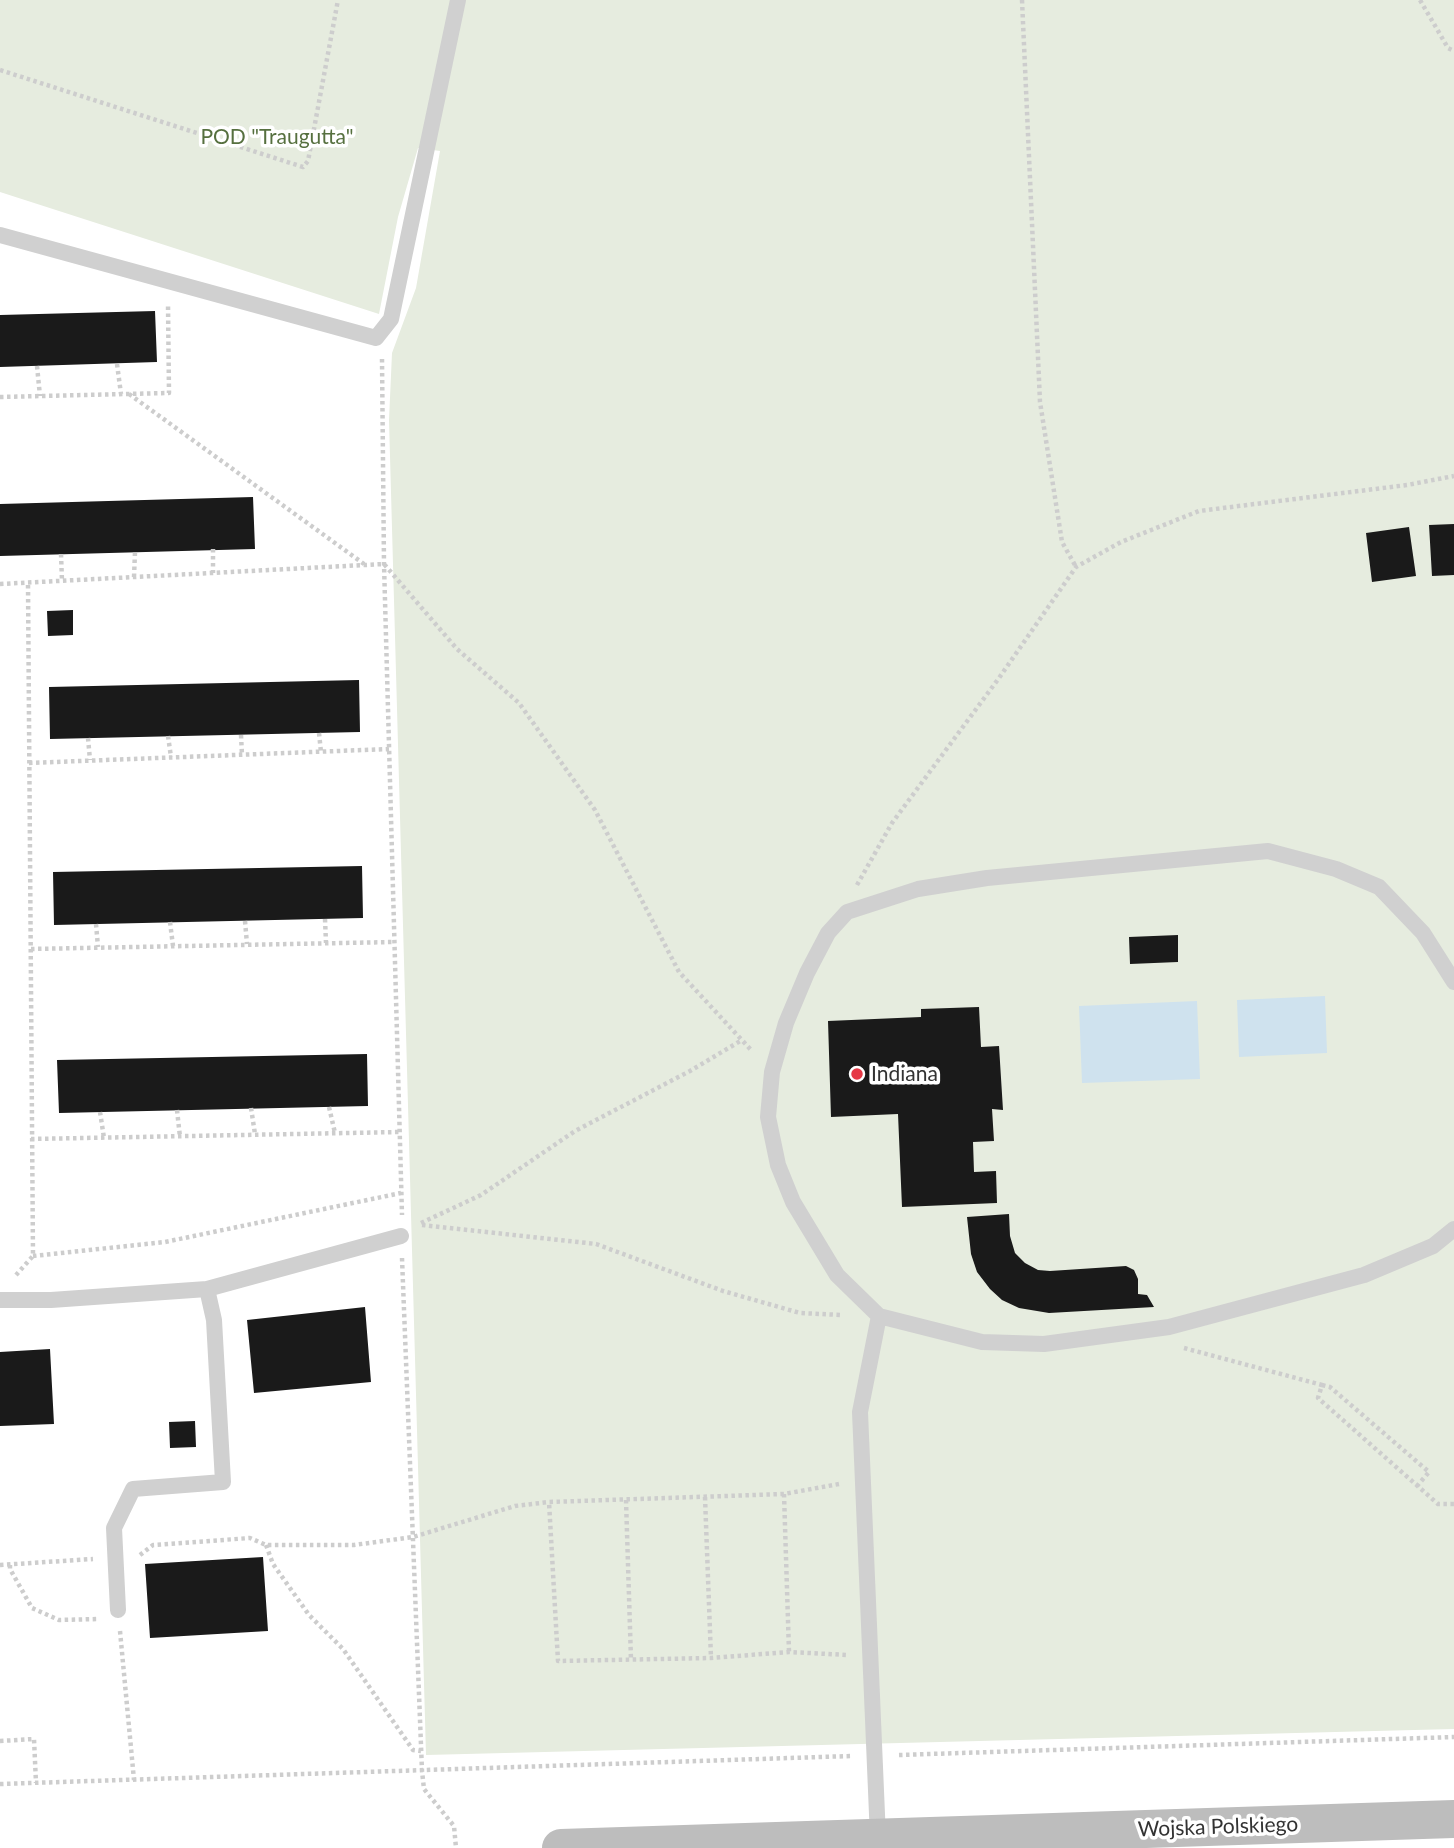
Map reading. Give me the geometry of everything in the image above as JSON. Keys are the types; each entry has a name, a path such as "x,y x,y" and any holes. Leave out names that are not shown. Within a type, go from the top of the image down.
{"main road":[{"name":"Wojska Polskiego","path":"561,1848 1454,1819"}],"lane":[{"path":"0,235 376,338 391,319 458,0"},
{"path":"1454,982 1423,933 1379,887 1336,869 1268,851 987,878 918,888 847,912 828,933 807,973 786,1023 772,1072 768,1117 778,1165 793,1202 836,1275 879,1316 982,1342 1044,1344 1169,1328 1364,1275 1433,1246 1454,1229"},
{"path":"4,1292 51,1300 207,1289 401,1236"},
{"path":"119,1614 114,1528 133,1489 223,1482 214,1320 207,1289"},
{"path":"878,1838 860,1412 879,1316"}],"path":[{"path":"0,70 303,166 308,161 338,0"},
{"path":"1022,0 1040,402 1062,542 1076,567"},
{"path":"1420,0 1448,48 1454,51"},
{"path":"0,397 169,393 168,279"},
{"path":"376,338 383,362 384,564 401,1236 422,1771 424,1789 454,1826 456,1848"},
{"path":"117,364 121,394"},
{"path":"37,366 40,396"},
{"path":"129,394 365,565"},
{"path":"847,912 859,880 892,823 999,678 1076,567 1121,542 1199,511 1407,485 1454,476"},
{"path":"213,550 213,573"},
{"path":"134,578 135,552"},
{"path":"61,555 61,581"},
{"path":"0,584 384,564"},
{"path":"384,564 457,649 519,703 595,810 678,972 772,1072"},
{"path":"4,1292 33,1256 28,583"},
{"path":"319,733 321,752"},
{"path":"241,735 242,755"},
{"path":"168,736 171,757"},
{"path":"89,738 90,760"},
{"path":"29,763 390,749"},
{"path":"324,919 326,943"},
{"path":"245,920 247,944"},
{"path":"170,922 173,946"},
{"path":"96,924 98,947"},
{"path":"30,948 394,942"},
{"path":"742,1040 690,1071 575,1131 481,1195 418,1224 596,1244 723,1291 800,1313 879,1316"},
{"path":"329,1107 335,1133"},
{"path":"251,1108 255,1134"},
{"path":"177,1110 180,1137"},
{"path":"100,1112 104,1138"},
{"path":"31,1139 400,1132"},
{"path":"33,1256 164,1242 401,1193"},
{"path":"1169,1328 1169,1344 1330,1387 1429,1472 1417,1486"},
{"path":"1322,1385 1318,1398 1438,1504 1454,1504"},
{"path":"0,1565 138,1556 153,1545 250,1538 266,1545 355,1545 413,1537 515,1506 549,1502 784,1494 863,1480"},
{"path":"784,1494 789,1652"},
{"path":"705,1497 711,1658"},
{"path":"626,1499 631,1660"},
{"path":"549,1502 558,1661 711,1658 789,1652 870,1656"},
{"path":"266,1545 273,1564 309,1615 344,1649 413,1751 421,1751"},
{"path":"10,1564 10,1570 32,1608 59,1620 119,1614 134,1780"},
{"path":"0,1784 1454,1737"},
{"path":"0,1741 34,1739 36,1783"}],"green space":[{"name":"POD \"Traugutta\"","path":"0,0 1454,0 1454,1729 426,1755 389,420 392,353 416,288 440,151 418,148 398,217 379,314 0,192"}],"water":[{"path":"1325,996 1327,1053 1239,1057 1237,1000"},
{"path":"1197,1001 1200,1079 1082,1083 1079,1006"}],"building":[{"path":"155,311 157,362 0,367 0,315"},
{"path":"253,497 255,549 0,556 0,504"},
{"path":"1454,524 1454,575 1432,576 1429,525"},
{"path":"1409,527 1416,576 1372,582 1366,533"},
{"path":"73,610 73,635 48,636 47,611"},
{"path":"359,680 360,732 50,739 49,687"},
{"path":"362,866 363,918 54,925 53,872"},
{"path":"1178,935 1178,962 1130,964 1129,937"},
{"path":"979,1007 981,1047 999,1046 1003,1110 992,1109 994,1141 973,1142 974,1172 996,1171 997,1203 902,1207 898,1114 831,1117 828,1021 921,1017 921,1009"},
{"path":"367,1054 368,1106 59,1113 57,1060"},
{"path":"1009,1214 1010,1236 1015,1253 1025,1263 1038,1270 1050,1271 1126,1266 1134,1270 1138,1279 1138,1294 1147,1295 1154,1307 1049,1313 1019,1308 1002,1300 977,1272 971,1254 967,1217"},
{"path":"365,1307 371,1382 254,1393 247,1320"},
{"path":"50,1349 54,1424 0,1426 0,1352"},
{"path":"195,1421 196,1447 170,1448 169,1422"},
{"path":"263,1557 268,1631 150,1638 145,1564"}],"place":[{"name":"Indiana","path":"857,1074"}]}
